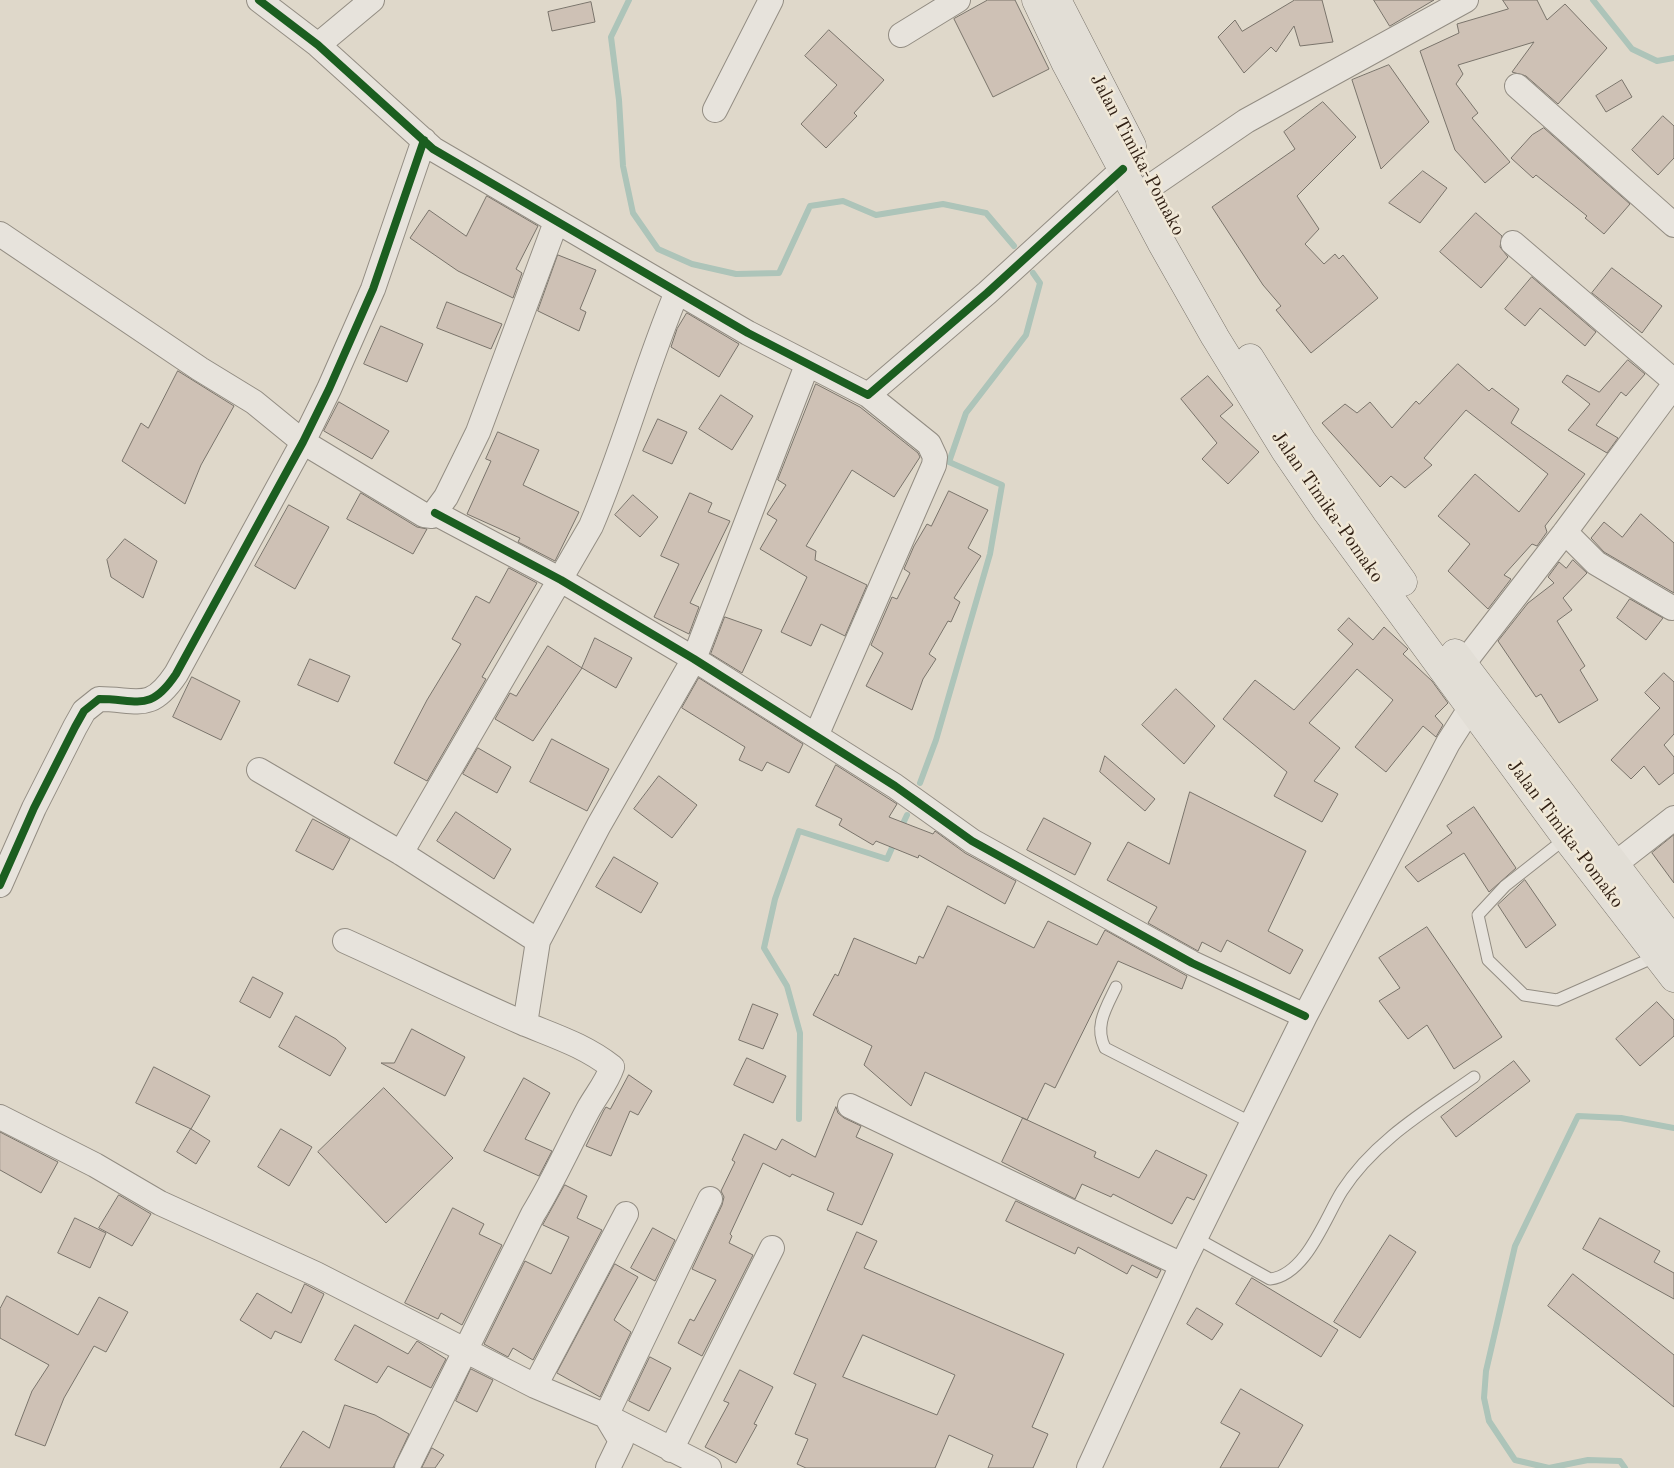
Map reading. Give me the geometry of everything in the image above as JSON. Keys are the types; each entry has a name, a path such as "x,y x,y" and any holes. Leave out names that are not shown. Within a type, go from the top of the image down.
{"highway":[{"name":"Jalan Timika-Pomako","path":"1036,0 1066,64 1192,298 1284,449 1566,838 1666,949"},
{"name":"Jalan Timika-Pomako","path":"1058,0 1151,186 1226,320 1302,441 1463,664 1615,864 1666,949 1674,978"}],"street":[{"path":"259,0 318,45 433,149 677,292 807,365 868,395 929,444 935,457 934,465 816,736"},
{"path":"318,45 372,0"},
{"path":"715,110 771,0"},
{"path":"901,34 958,0"},
{"path":"1151,186 1246,121 1466,0"},
{"path":"1517,86 1674,225"},
{"path":"0,885 34,808 84,711 99,699 143,702 156,697 167,688 303,442 373,289 424,140"},
{"path":"868,395 987,293 1123,169"},
{"path":"0,234 168,348 254,402 303,442 424,515 432,516 446,497 478,432 556,222"},
{"path":"1463,664 1671,394 1513,243"},
{"path":"400,853 591,526 607,488 656,340 677,292"},
{"path":"524,1024 538,941 599,825 694,659 807,365"},
{"path":"435,514 561,580 694,659 895,786 972,841 1192,963 1305,1016"},
{"path":"1565,532 1596,563 1672,608"},
{"path":"1089,1468 1182,1266 1305,1016 1448,743 1471,707"},
{"path":"259,770 400,853 538,941"},
{"path":"1615,864 1674,818"},
{"path":"346,941 524,1024 570,1041 598,1056 612,1067 608,1079 590,1107 550,1187 533,1214 464,1349 407,1468"},
{"path":"850,1106 1182,1266"},
{"path":"0,1117 95,1165 160,1203 316,1274 536,1386 606,1416 710,1468"},
{"path":"606,1416 710,1199"},
{"path":"536,1386 626,1214"},
{"path":"671,1450 772,1248"},
{"path":"606,1416 621,1441 608,1468"}],"lane":[{"path":"1566,838 1505,886 1478,915 1488,960 1524,994 1557,1000 1666,949"},
{"path":"1116,987 1103,1016 1099,1036 1105,1048 1252,1123"},
{"path":"1196,1238 1270,1279 1279,1278 1296,1266 1306,1253 1343,1189 1378,1149 1406,1124 1474,1077"}],"building":[{"path":"988,0 1015,0 1049,69 993,97 954,19"},
{"path":"1295,0 1322,0 1333,42 1300,46 1294,26 1276,52 1271,47 1244,73 1218,37 1235,20 1242,31"},
{"path":"1374,0 1434,0 1390,26"},
{"path":"1503,0 1537,0 1547,20 1565,4 1607,48 1558,104 1526,76 1512,72 1534,42 1458,65 1463,74 1456,84 1478,113 1472,118 1510,162 1485,183 1455,150 1420,51 1459,33 1457,24 1508,9"},
{"path":"591,2 595,22 552,31 548,12"},
{"path":"829,30 884,80 854,113 857,116 826,148 801,124 837,85 805,56"},
{"path":"1389,65 1429,122 1381,169 1352,80"},
{"path":"1622,80 1632,97 1606,112 1596,96"},
{"path":"1323,102 1356,137 1297,196 1319,229 1305,244 1324,264 1335,254 1339,259 1343,255 1378,298 1311,353 1276,310 1281,306 1263,285 1212,207 1295,149 1284,132"},
{"path":"1663,116 1674,126 1674,158 1658,175 1632,150"},
{"path":"1544,128 1630,204 1604,234 1585,218 1587,216 1536,175 1533,178 1511,158 1532,135"},
{"path":"1423,171 1447,188 1420,223 1389,203"},
{"path":"487,196 538,226 516,269 522,273 513,298 458,271 410,238 429,210 466,236"},
{"path":"1476,213 1502,236 1500,247 1508,257 1481,288 1440,252"},
{"path":"558,255 596,270 580,309 586,312 579,331 538,311"},
{"path":"1612,268 1662,306 1642,333 1592,293"},
{"path":"1532,277 1596,332 1585,346 1540,308 1525,326 1505,309"},
{"path":"447,302 502,324 491,349 437,328"},
{"path":"687,313 739,344 719,377 671,347 677,329"},
{"path":"381,326 423,344 407,382 364,364"},
{"path":"1628,360 1645,374 1626,396 1621,392 1596,425 1618,438 1607,453 1568,430 1590,404 1562,382 1567,375 1599,392"},
{"path":"1458,364 1489,391 1492,388 1519,409 1511,423 1585,474 1545,526 1547,532 1537,546 1532,544 1504,575 1511,579 1488,609 1448,571 1470,544 1438,516 1475,474 1519,512 1548,474 1466,410 1424,458 1432,465 1405,488 1391,476 1380,487 1322,423 1345,404 1357,413 1370,402 1392,428 1416,401 1419,404"},
{"path":"178,371 234,406 201,465 185,504 122,461 141,423 148,428"},
{"path":"1208,376 1233,405 1220,416 1259,452 1228,484 1202,459 1217,443 1181,399"},
{"path":"816,384 860,407 918,453 920,457 894,497 852,470 806,546 816,551 815,560 867,585 845,636 821,624 811,646 781,632 807,577 760,549 777,520 767,514 786,485 778,480"},
{"path":"721,395 753,416 732,450 699,429"},
{"path":"339,402 389,431 372,459 324,431"},
{"path":"658,419 687,432 672,464 643,451"},
{"path":"498,432 539,450 523,485 579,512 555,561 518,542 520,538 467,514 491,461 486,459"},
{"path":"949,491 988,510 968,548 981,556 954,598 960,602 951,622 948,621 929,654 936,659 923,679 912,710 866,686 883,653 871,645 892,597 897,599 910,573 904,569 914,546 927,524 931,526"},
{"path":"361,493 417,527 427,529 413,554 347,519"},
{"path":"690,493 712,503 708,512 730,521 690,603 699,607 689,634 654,617 679,564 661,556"},
{"path":"633,495 658,517 640,537 615,515"},
{"path":"289,505 329,527 295,589 255,566"},
{"path":"1641,514 1674,543 1674,593 1604,552 1591,538 1604,522 1622,537"},
{"path":"125,539 157,561 143,598 111,577 107,560"},
{"path":"1573,560 1587,573 1563,598 1572,610 1557,621 1585,666 1580,670 1598,700 1559,723 1541,694 1536,697 1498,641 1528,603 1554,583 1548,577 1559,562 1566,568"},
{"path":"509,568 537,583 482,677 486,679 427,781 394,763 427,700 461,644 452,639 476,596 489,603"},
{"path":"1630,599 1663,618 1646,640 1617,618"},
{"path":"725,617 762,630 742,673 711,654"},
{"path":"1349,618 1373,640 1384,627 1408,649 1403,654 1432,681 1448,703 1435,716 1443,725 1436,737 1423,726 1386,772 1355,747 1393,700 1357,669 1309,723 1340,748 1314,781 1338,794 1322,822 1274,796 1287,772 1223,719 1255,680 1294,710 1353,644 1338,630"},
{"path":"595,638 632,658 616,688 582,668"},
{"path":"548,646 582,668 533,741 495,719 510,693 516,696"},
{"path":"310,659 350,676 338,702 298,685"},
{"path":"1664,673 1674,682 1674,734 1664,745 1674,757 1674,773 1659,785 1644,766 1631,779 1611,760 1660,708 1645,693"},
{"path":"192,677 240,701 221,740 173,717"},
{"path":"699,678 803,744 789,773 767,762 762,771 739,760 745,747 682,708"},
{"path":"1176,689 1215,726 1184,764 1142,725"},
{"path":"552,739 609,769 587,811 530,782"},
{"path":"478,748 511,767 497,793 463,774"},
{"path":"1105,756 1155,799 1145,811 1100,772"},
{"path":"836,765 897,804 889,817 933,834 935,831 965,853 1016,881 1005,904 919,855 918,858 876,841 873,845 839,825 842,819 816,806"},
{"path":"659,776 697,805 672,838 634,809"},
{"path":"1190,792 1306,851 1268,931 1303,950 1290,974 1227,940 1221,952 1202,942 1198,951 1148,923 1157,907 1107,880 1128,842 1169,864"},
{"path":"1474,807 1516,868 1489,892 1464,853 1418,882 1405,867 1452,833 1447,826"},
{"path":"456,812 511,849 494,879 437,841"},
{"path":"1044,818 1091,843 1075,875 1027,850"},
{"path":"313,819 350,839 333,870 296,851"},
{"path":"1674,835 1674,883 1652,853"},
{"path":"614,857 658,883 641,913 596,887"},
{"path":"1525,880 1556,925 1526,948 1498,905"},
{"path":"948,906 1034,948 1048,921 1097,945 1105,930 1187,976 1182,989 1118,961 1055,1088 1045,1083 1027,1120 925,1072 911,1106 864,1065 872,1046 813,1015 835,974 838,976 854,938 916,964 919,956 923,958"},
{"path":"1427,927 1502,1037 1454,1069 1427,1025 1408,1039 1379,1001 1400,988 1379,958"},
{"path":"253,977 283,993 270,1018 240,1002"},
{"path":"1657,1002 1674,1020 1674,1036 1640,1066 1616,1039"},
{"path":"753,1004 778,1014 763,1049 739,1040"},
{"path":"296,1016 336,1039 346,1048 330,1076 279,1047"},
{"path":"412,1029 465,1057 445,1096 381,1063 394,1063"},
{"path":"747,1058 786,1076 773,1103 734,1085"},
{"path":"1514,1061 1530,1081 1456,1137 1441,1117"},
{"path":"154,1067 210,1096 191,1129 136,1103"},
{"path":"629,1075 652,1091 638,1115 630,1111 611,1156 586,1146 604,1110 606,1107 610,1109"},
{"path":"524,1078 550,1093 525,1139 552,1151 539,1176 484,1151"},
{"path":"384,1088 453,1158 386,1223 318,1152"},
{"path":"836,1107 838,1113 844,1118 861,1126 856,1137 893,1154 862,1225 827,1210 834,1193 792,1174 790,1177 763,1163 730,1234 732,1236 729,1243 753,1255 702,1356 678,1343 690,1319 694,1321 716,1280 692,1269 722,1205 724,1197 721,1191 735,1162 732,1160 744,1134 776,1150 782,1139 815,1157"},
{"path":"1023,1118 1096,1152 1094,1157 1139,1178 1156,1150 1207,1175 1194,1200 1187,1197 1172,1224 1113,1194 1111,1197 1082,1184 1075,1199 1002,1162"},
{"path":"191,1129 210,1141 196,1164 177,1152"},
{"path":"281,1129 312,1147 289,1186 258,1167"},
{"path":"0,1132 58,1162 41,1193 0,1170"},
{"path":"565,1185 587,1196 577,1218 602,1230 533,1360 513,1348 508,1357 484,1344 525,1261 551,1274 569,1237 543,1225"},
{"path":"119,1195 151,1214 132,1246 99,1228"},
{"path":"1016,1201 1161,1270 1157,1278 1132,1265 1127,1274 1078,1247 1075,1254 1006,1221"},
{"path":"453,1208 484,1224 479,1234 502,1245 462,1325 441,1313 438,1319 405,1303"},
{"path":"75,1218 106,1233 90,1268 58,1253"},
{"path":"1600,1218 1660,1251 1654,1262 1674,1273 1674,1299 1583,1249"},
{"path":"653,1228 675,1240 655,1281 631,1268"},
{"path":"857,1232 877,1241 864,1268 1064,1354 1032,1427 1048,1434 1033,1468 988,1468 993,1455 949,1435 935,1468 806,1468 797,1464 808,1439 795,1434 816,1384 794,1374","holes":["863,1335 955,1375 937,1415 843,1377"]},
{"path":"1390,1235 1416,1252 1360,1338 1334,1322"},
{"path":"615,1264 638,1277 614,1320 631,1332 600,1397 557,1373"},
{"path":"1573,1274 1674,1355 1674,1407 1548,1306"},
{"path":"1252,1278 1338,1330 1321,1357 1236,1304"},
{"path":"305,1284 324,1294 301,1343 275,1331 271,1339 240,1320 257,1293 291,1313"},
{"path":"7,1296 78,1335 99,1297 128,1312 106,1352 94,1346 64,1398 45,1446 15,1435 32,1391 49,1365 0,1338 0,1309"},
{"path":"1197,1308 1223,1324 1212,1340 1187,1324"},
{"path":"355,1325 408,1354 417,1341 446,1359 431,1388 388,1366 377,1383 335,1360"},
{"path":"650,1357 671,1368 649,1411 629,1401"},
{"path":"471,1369 493,1380 477,1412 456,1401"},
{"path":"740,1370 773,1387 754,1424 757,1425 736,1463 705,1447 729,1403 724,1401"},
{"path":"1241,1389 1303,1425 1278,1468 1220,1468 1240,1433 1221,1423"},
{"path":"345,1405 375,1415 409,1434 393,1468 280,1468 303,1431 329,1448"},
{"path":"432,1448 444,1455 435,1468 422,1468"}],"waterway":[{"path":"629,0 611,37 619,100 623,166 633,213 658,249 692,264 736,274 779,273 810,206 843,201 876,215 943,204 986,213 1014,246"},
{"path":"1593,0 1632,49 1657,61 1674,58"},
{"path":"920,783 936,740 990,554 1002,485 949,462 966,413 1026,335 1040,283 1033,273"},
{"path":"900,830 907,815"},
{"path":"799,1119 800,1033 787,986 764,948 775,899 799,831 887,859 895,841"},
{"path":"1625,1468 1620,1461 1588,1460 1549,1468 1515,1460 1489,1421 1484,1398 1486,1371 1515,1246 1578,1116 1621,1118 1674,1128"}],"cycle path":[{"path":"259,0 318,45 433,149 748,333 868,395 987,293 1123,169"},
{"path":"0,885 34,808 84,711 99,699 134,701 150,699 167,686 176,674 303,442 329,389 373,289 424,140"},
{"path":"435,513 561,580 694,659 895,786 972,841 1192,963 1305,1016"}]}
